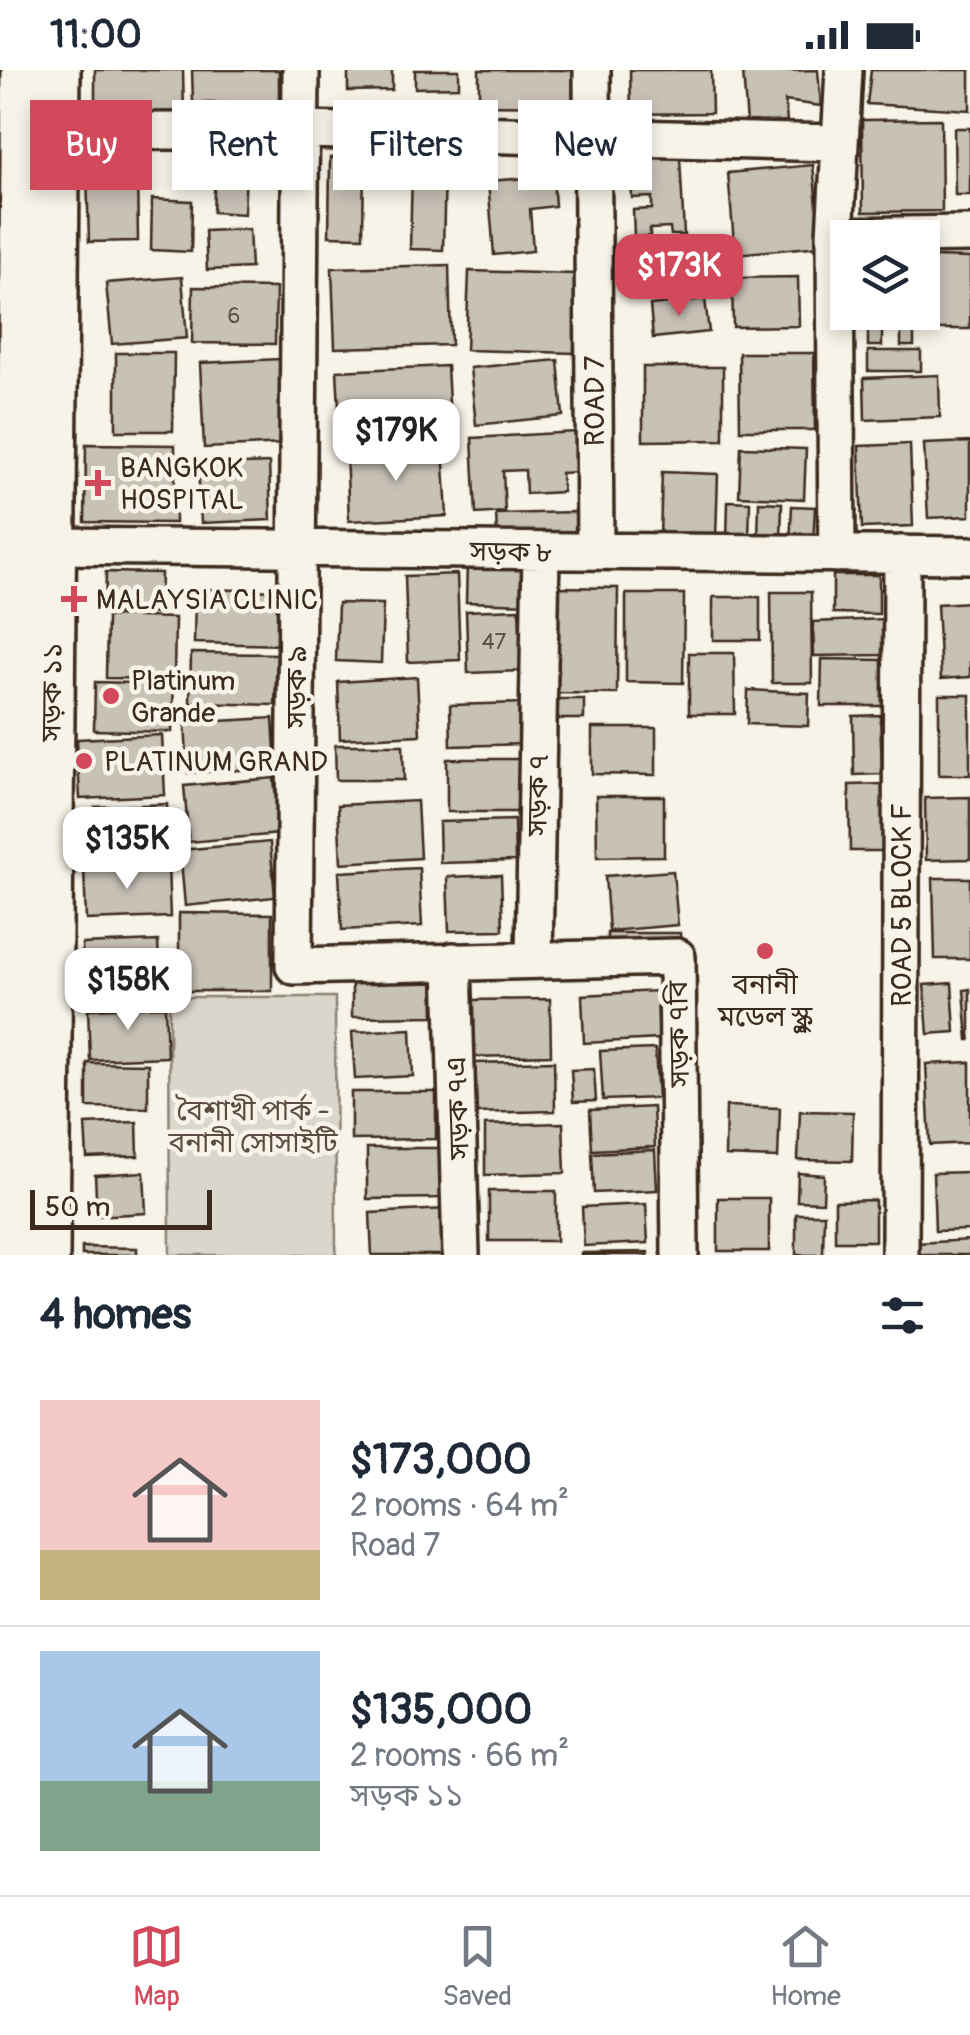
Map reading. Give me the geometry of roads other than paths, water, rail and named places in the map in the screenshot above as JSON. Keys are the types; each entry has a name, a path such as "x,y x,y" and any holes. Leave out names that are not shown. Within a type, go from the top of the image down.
{"main road":[{"name":"সড়ক ১১","path":"12,1255 21,1079 25,70"},
{"name":"সড়ক ১১","path":"57,70 57,100"},
{"name":"সড়ক ১১","path":"24,546 52,190"},
{"name":"সড়ক ১১","path":"21,1079 46,1255"}],"street":[{"name":"সড়ক ৯","path":"300,100 301,70"},
{"name":"ROAD 7","path":"592,70 592,100"},
{"path":"835,220 844,70"},
{"path":"313,130 518,137"},
{"path":"652,140 837,143"},
{"name":"সড়ক ৯","path":"300,190 294,966 452,961"},
{"name":"ROAD 7","path":"593,190 596,551"},
{"path":"940,234 970,234"},
{"path":"835,330 838,554"},
{"name":"সড়ক ৮","path":"24,546 970,555"},
{"name":"সড়ক ৭","path":"534,958 541,551"},
{"name":"ROAD 5 BLOCK F","path":"900,1255 902,554"},
{"name":"সড়ক ৭বি","path":"534,958 678,957 680,1255"},
{"path":"452,961 534,958"},
{"name":"সড়ক ৭এ","path":"452,961 462,1255"}],"place":[{"name":"BANGKOK HOSPITAL","path":"98,483"},
{"name":"MALAYSIA CLINIC","path":"74,599"},
{"name":"Platinum Grande","path":"111,696"},
{"name":"PLATINUM GRAND","path":"84,761"},
{"name":"বনানী মডেল স্কুল","path":"765,951"}],"park label":[{"name":"বৈশাখী পার্ক - বনানী সোসাইটি","path":"253,1126"}]}
